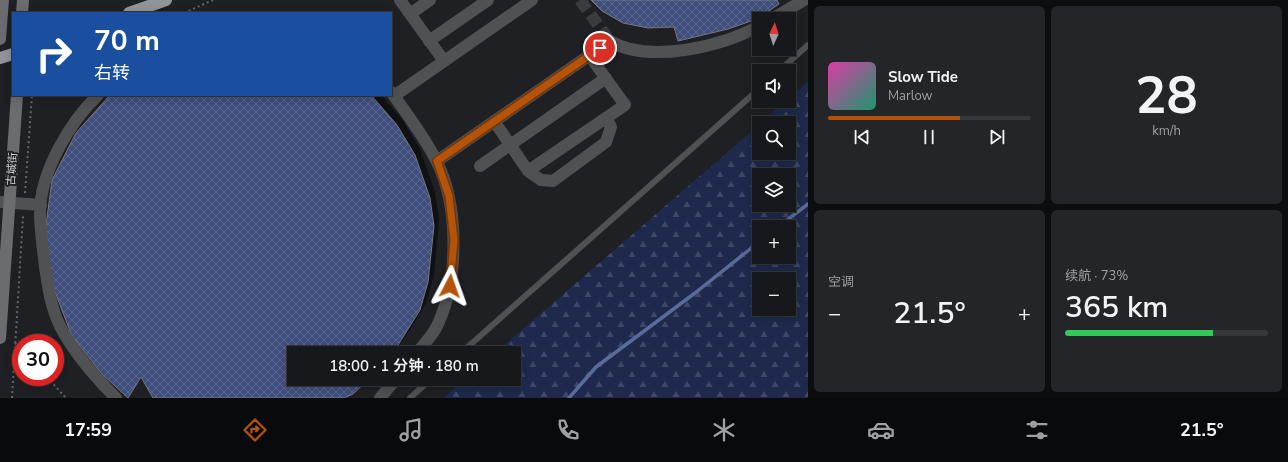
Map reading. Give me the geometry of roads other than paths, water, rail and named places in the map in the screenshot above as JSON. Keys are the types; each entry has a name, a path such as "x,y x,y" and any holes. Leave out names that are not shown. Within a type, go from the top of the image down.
{"highway":[{"path":"132,12 166,0"},
{"path":"0,58 12,54"}],"main road":[{"path":"0,39 3,0"},
{"path":"22,12 23,0"},
{"name":"古城街","path":"0,330 5,202 17,96"}],"street":[{"path":"400,0 444,62"},
{"path":"410,14 430,0"},
{"path":"430,41 488,0"},
{"path":"422,346 438,324 450,286 454,240 450,204 449,196 437,161 415,125 392,94 444,62 532,0"},
{"path":"784,12 804,0"},
{"path":"437,161 610,41 617,45 643,52 674,52 714,43 752,29"},
{"path":"528,171 625,105 589,56"},
{"path":"480,166 511,146 606,78"},
{"path":"97,96 89,104 57,150 44,186 40,212 48,290 60,325 77,354 116,398"},
{"path":"494,121 528,171 541,180 553,181 606,142 612,127 606,118"},
{"path":"5,202 41,205"},
{"path":"380,398 390,386"}],"lane":[{"path":"787,64 808,45"},
{"path":"469,346 752,95"},
{"path":"410,398 423,386"}],"waterway":[{"path":"787,220 808,204"},
{"path":"569,398 596,367 695,293 752,248"}],"tunnel":[{"path":"580,0 610,41"}]}
